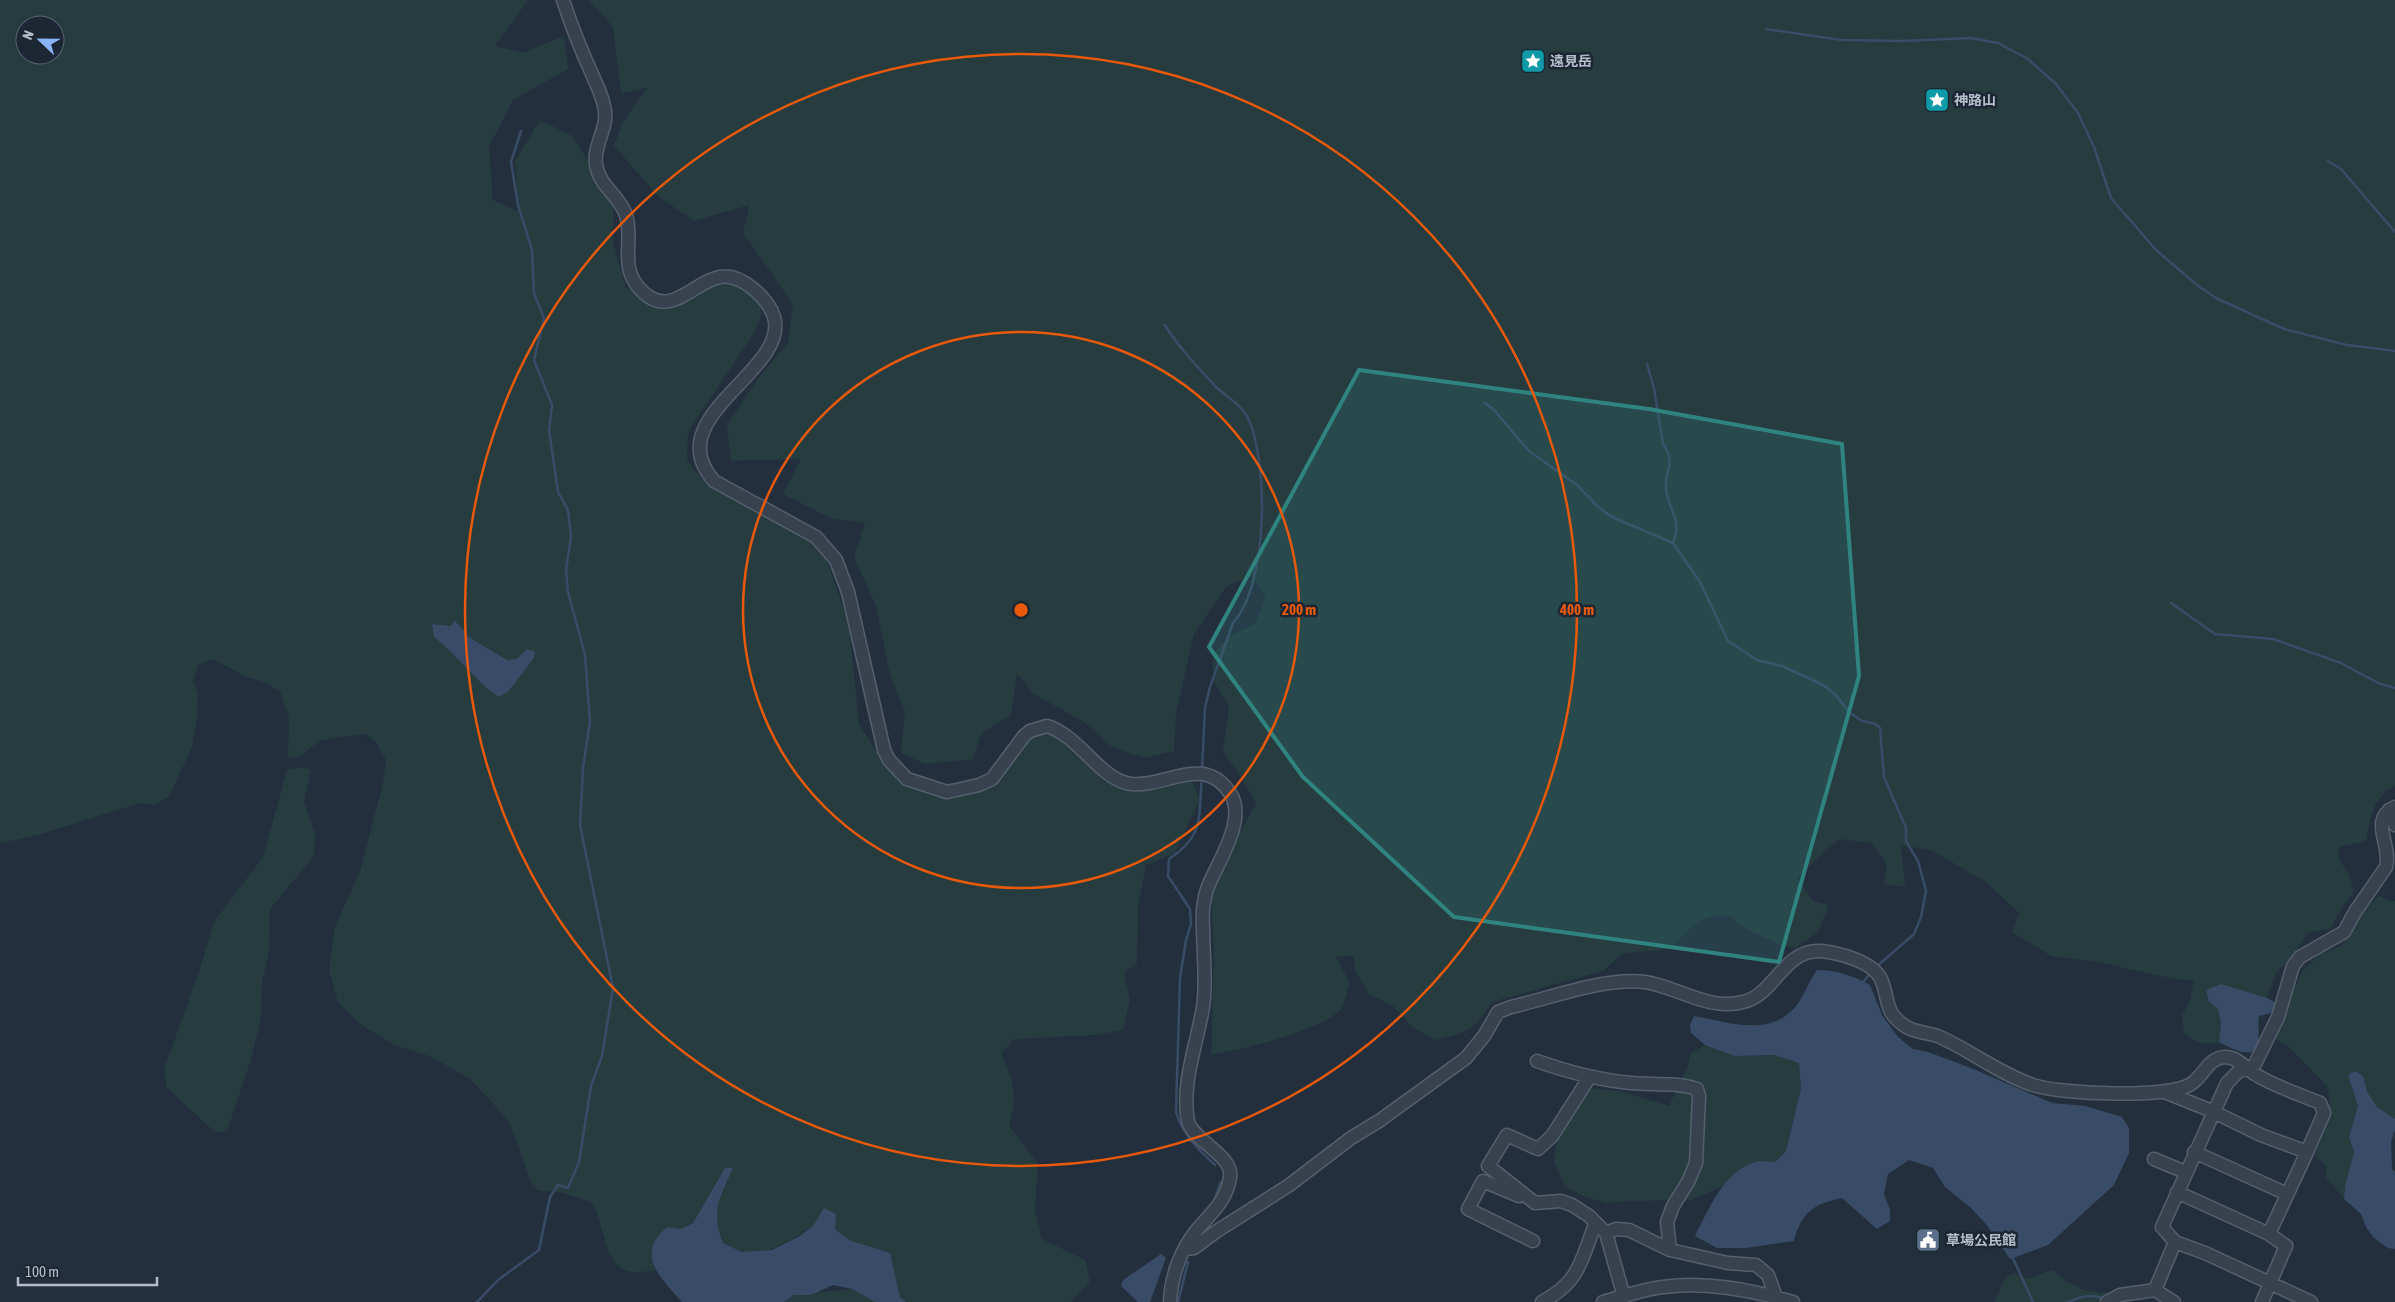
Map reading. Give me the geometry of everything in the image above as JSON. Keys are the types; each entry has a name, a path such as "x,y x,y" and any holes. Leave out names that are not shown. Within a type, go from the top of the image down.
{"street":[{"path":"563,0 569,20 604,104 605,127 595,154 597,174 621,204 626,214 629,225 628,265 639,288 657,299 671,301 682,298 705,283 721,276 744,282 754,289 773,315 776,325 770,344 708,423 698,446 700,458 705,471 714,481 811,533 836,560 848,592 884,750 898,770 916,784 947,792 979,785 992,779 1017,744 1030,731 1048,726 1070,736 1115,778 1130,784 1144,784 1191,773 1202,774 1218,781 1235,801 1236,823 1207,891 1202,909 1203,1005 1186,1096 1188,1123 1197,1136 1219,1154 1231,1172 1220,1205 1196,1232 1185,1249 1171,1288 1170,1302"},
{"path":"2311,1302 2205,1252 2174,1242 2162,1227 2212,1111 2227,1083 2240,1071 2249,1069 2255,1064 2278,1017 2293,966 2300,956 2344,932 2355,912 2386,867 2388,859 2381,821 2384,814 2392,808 2395,825"},
{"path":"1185,1249 1194,1248 1288,1186 1351,1138 1380,1121 1466,1058 1484,1036 1498,1012 1511,1007 1611,983 1646,982 1703,1001 1726,1004 1743,1002 1764,991 1782,968 1799,956 1819,951 1868,965 1880,979 1890,1013 1907,1028 1937,1036 2034,1086 2106,1095 2167,1092 2191,1085 2209,1064 2224,1057 2236,1059 2254,1073 2320,1103 2324,1113 2269,1234"},
{"path":"1537,1061 1589,1078 1633,1083 1685,1085 1697,1089 1699,1096 1696,1163 1688,1182 1672,1206 1668,1222 1670,1250"},
{"path":"1536,1203 1488,1166 1506,1135 1538,1149 1552,1136 1589,1078"},
{"path":"2167,1092 2261,1135 2306,1152"},
{"path":"2194,1152 2287,1194"},
{"path":"2154,1159 2186,1172"},
{"path":"1533,1241 1468,1209 1483,1181 1536,1203 1561,1201 1572,1205 1589,1216 1606,1233 1624,1296"},
{"path":"2177,1192 2269,1234 2286,1246 2262,1302"},
{"path":"1542,1302 1556,1294 1573,1278 1595,1224"},
{"path":"1606,1233 1616,1229 1629,1230 1670,1250 1728,1263 1756,1265 1768,1275 1770,1298"},
{"path":"2155,1290 2174,1242"},
{"path":"1603,1302 1663,1287 1711,1286 1793,1302"},
{"path":"2107,1302 2120,1295 2155,1290 2174,1302"}],"highlighted area":[{"path":"1359,370 1649,409 1842,444 1859,676 1779,962 1454,917 1303,777 1209,647"}],"green space":[{"path":"0,0 528,0 495,46 523,53 564,36 568,69 513,100 489,147 493,200 518,211 515,161 540,120 572,136 614,201 613,242 626,288 664,302 721,277 747,287 763,307 756,330 688,432 687,460 706,484 815,540 828,563 849,625 859,724 881,758 948,794 997,781 1017,752 1039,731 1059,727 1106,768 1133,782 1188,773 1200,799 1175,853 1146,865 1138,906 1137,963 1124,973 1130,1000 1123,1030 1095,1035 1014,1039 1001,1054 1014,1089 1014,1105 1009,1126 1038,1164 1035,1211 1042,1239 1085,1260 1090,1281 1071,1302 906,1302 900,1297 890,1253 849,1240 835,1229 813,1225 798,1236 769,1250 750,1253 739,1250 723,1243 717,1219 718,1203 732,1168 725,1168 693,1223 681,1229 666,1227 651,1251 655,1271 630,1272 619,1267 609,1251 592,1202 559,1192 539,1191 532,1185 509,1121 471,1080 432,1057 394,1045 363,1026 338,1003 329,970 335,926 360,872 383,783 386,760 375,741 365,734 321,740 297,758 288,757 289,717 280,692 264,682 247,677 213,659 198,665 193,681 198,694 197,718 192,747 169,797 154,805 140,803 38,835 0,843"},
{"path":"589,0 2395,0 2395,786 2388,790 2377,802 2371,817 2366,841 2339,847 2338,858 2349,874 2354,892 2343,905 2331,928 2308,933 2294,954 2276,973 2267,998 2243,993 2228,986 2210,1002 2218,1008 2221,1023 2219,1042 2209,1044 2200,1043 2184,1033 2182,1015 2190,1001 2194,981 2175,979 2097,962 2051,956 2012,932 2019,913 1986,882 1931,850 1901,845 1905,887 1884,884 1887,864 1872,843 1839,839 1797,877 1813,901 1829,905 1818,932 1796,948 1782,946 1741,926 1731,916 1716,915 1697,922 1669,949 1622,954 1603,971 1492,1002 1480,1019 1469,1029 1456,1035 1436,1040 1412,1027 1393,1006 1369,994 1356,972 1353,956 1336,957 1350,983 1341,1009 1332,1017 1300,1032 1241,1049 1211,1054 1214,952 1211,887 1256,803 1223,751 1229,706 1213,680 1213,654 1230,636 1255,624 1266,597 1252,576 1227,586 1194,634 1176,713 1174,751 1144,758 1112,747 1084,722 1034,694 1017,674 1011,715 981,734 973,759 925,764 901,753 905,711 890,675 876,606 854,557 865,523 832,519 783,494 801,459 731,461 727,425 759,377 788,343 793,304 743,233 749,205 694,221 659,197 614,146 623,122 647,88 621,93 613,27"},
{"path":"303,767 311,770 304,802 315,833 314,856 270,909 269,953 262,982 261,1018 250,1062 227,1131 216,1133 167,1088 164,1069 199,972 214,922 263,857 287,770"},
{"path":"2379,896 2395,901 2395,1119 2377,1107 2367,1091 2363,1076 2355,1093 2358,1106 2349,1137 2354,1152 2345,1186 2344,1199 2326,1177 2326,1166 2315,1155 2323,1135 2330,1100 2327,1086 2288,1046 2274,1038 2293,990 2303,971 2319,955 2341,946 2365,909"},
{"path":"1705,1045 1734,1056 1775,1055 1799,1063 1801,1088 1786,1151 1774,1162 1755,1162 1730,1178 1723,1186 1691,1200 1606,1203 1585,1197 1565,1187 1554,1162 1557,1136 1589,1088 1619,1091 1669,1106 1688,1065 1691,1053"},
{"path":"2052,1270 2080,1288 2094,1292 2113,1292 2096,1302 1994,1302 2006,1276 2015,1273 2026,1279"},
{"path":"852,1289 875,1302 784,1302 794,1295"}],"water":[{"path":"455,621 470,638 507,660 517,659 527,649 535,652 534,658 508,692 498,697 434,637 432,624 450,626"},
{"path":"1817,970 1845,974 1870,985 1882,1015 1898,1037 1913,1049 1928,1052 1971,1068 2052,1103 2085,1106 2122,1117 2129,1128 2129,1153 2114,1185 2048,1245 2010,1259 1986,1224 1970,1207 1945,1187 1933,1168 1909,1160 1888,1174 1884,1194 1890,1210 1890,1221 1877,1229 1842,1198 1823,1203 1810,1211 1800,1223 1794,1241 1746,1248 1717,1248 1695,1236 1718,1193 1734,1174 1755,1162 1775,1162 1786,1151 1801,1088 1799,1063 1774,1055 1734,1056 1705,1045 1691,1033 1690,1025 1694,1016 1734,1024 1761,1025 1774,1022 1786,1016 1796,1006"},
{"path":"2221,984 2267,998 2278,1004 2271,1013 2259,1016 2258,1044 2252,1052 2241,1052 2219,1042 2221,1023 2218,1009 2209,1002 2206,990"},
{"path":"2355,1071 2363,1076 2367,1091 2377,1107 2395,1119 2395,1130 2391,1142 2392,1169 2395,1172 2395,1249 2388,1248 2374,1238 2366,1227 2361,1214 2344,1199 2345,1186 2354,1152 2349,1137 2358,1106 2348,1075"},
{"path":"725,1168 733,1168 718,1204 717,1221 723,1243 742,1252 772,1250 798,1237 813,1226 824,1208 836,1214 835,1229 849,1240 890,1253 900,1297 906,1302 875,1302 852,1289 833,1285 811,1295 794,1295 784,1302 682,1302 659,1275 654,1266 652,1247 657,1237 667,1227 681,1229 693,1223"},
{"path":"1161,1254 1166,1258 1150,1302 1138,1302 1121,1286 1123,1280"}],"waterway":[{"path":"1766,29 1842,40 1902,41 1971,38 1998,43 2028,59 2056,84 2078,113 2094,147 2111,198 2156,250 2197,285 2216,298 2284,329 2347,345 2395,351"},
{"path":"477,1302 498,1280 539,1250 550,1197 558,1185 568,1188 579,1162 591,1086 602,1056 613,988 580,825 583,768 590,722 585,655 568,592 566,570 571,536 568,510 558,492 549,430 552,405 534,360 544,318 534,294 532,250 518,205 511,162 521,131"},
{"path":"2328,161 2341,169 2395,232"},
{"path":"1165,325 1202,372 1215,386 1238,405 1248,418 1255,438 1262,493 1259,553 1253,581 1245,605 1233,623 1210,687 1205,708 1202,770"},
{"path":"1647,364 1654,388 1663,444 1670,462 1666,489 1667,497 1676,520 1676,534 1673,543 1700,582 1728,641 1757,660 1782,666 1823,685 1835,694 1849,712 1862,721 1876,724 1880,728 1884,777 1906,828 1906,841 1918,861 1926,891 1921,917 1914,934 1875,968"},
{"path":"1485,403 1495,411 1529,451 1577,485 1597,506 1612,517 1673,543"},
{"path":"2171,603 2215,634 2273,639 2341,663 2378,683 2395,688"},
{"path":"1202,778 1199,815 1194,833 1189,842 1169,859 1168,876 1190,909 1191,924 1186,940 1180,978 1176,1112 1187,1134 1215,1165"},
{"path":"1862,983 1870,974"},
{"path":"1196,1223 1214,1201 1221,1182"},
{"path":"2012,1256 2033,1302"},
{"path":"1178,1302 1188,1262"},
{"path":"2068,1302 2086,1296 2104,1299"}],"place":[{"name":"遠見岳","path":"1533,61"},
{"name":"神路山","path":"1937,100"},
{"name":"草場公民館","path":"1928,1240"}]}
